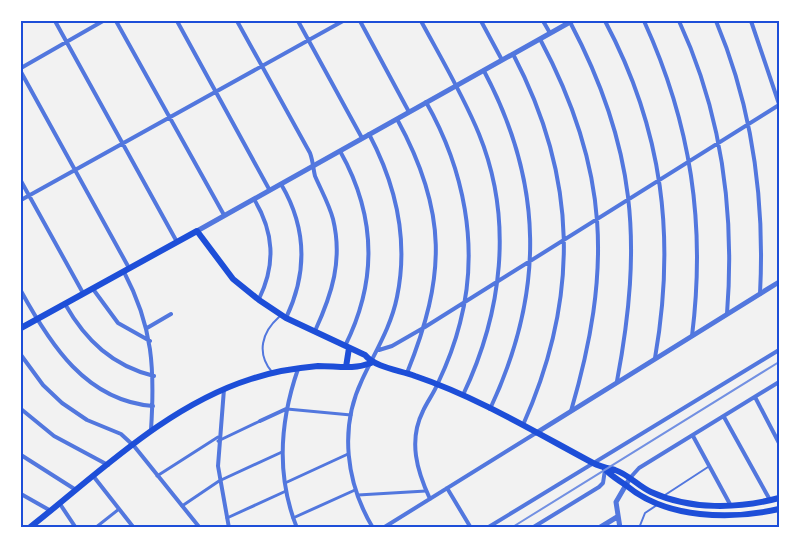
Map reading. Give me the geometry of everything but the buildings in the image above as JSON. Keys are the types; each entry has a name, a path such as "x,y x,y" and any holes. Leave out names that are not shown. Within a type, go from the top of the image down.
{"main road":[{"path":"21,328 197,231 234,279 259,300 314,332 365,355 371,363"},
{"path":"346,367 347,347"},
{"path":"29,528 172,416 224,389 273,373 298,369 358,368 371,363 407,373 463,395 593,464 615,470 628,482 639,486 659,501 687,512 722,515 779,508"},
{"path":"659,501 731,506 779,498"}],"street":[{"path":"55,21 177,242"},
{"path":"21,68 103,21"},
{"path":"116,21 224,215"},
{"path":"177,21 269,189"},
{"path":"237,21 310,153 333,219 337,260 330,300 314,332"},
{"path":"298,21 362,138"},
{"path":"21,200 343,21"},
{"path":"360,21 409,112"},
{"path":"421,21 480,137 494,186 499,222 498,282 485,341 463,395"},
{"path":"481,21 502,60"},
{"path":"543,21 550,33"},
{"path":"197,231 571,21 588,55 611,116 623,162 629,199 633,243 632,290 617,381"},
{"path":"605,21 630,73 642,108 659,180 665,225 666,268 663,313 655,358"},
{"path":"644,21 672,90 689,161 699,248 692,336"},
{"path":"679,21 700,73 719,142 730,228 727,314"},
{"path":"716,21 730,55 750,124 761,208 760,294"},
{"path":"379,350 392,346 465,303 779,104 751,21"},
{"path":"540,39 573,107 585,143 599,218 599,268 594,319 585,365 571,411"},
{"path":"513,54 537,105 554,157 563,205 565,239 557,327 542,381 523,426"},
{"path":"484,70 508,123 521,163 528,198 531,261 528,292 518,339 506,375 490,409"},
{"path":"21,72 76,171 127,270 138,298 150,341 154,376 151,432"},
{"path":"426,102 448,147 463,196 469,244 465,303 455,341 416,431 416,460 430,499"},
{"path":"397,119 416,156 431,205 436,266 425,327 407,373"},
{"path":"369,134 392,185 402,241 397,297 379,350 357,393 351,415 348,454 355,493 373,528"},
{"path":"340,150 351,170 363,202 369,236 370,259 363,304 347,347"},
{"path":"21,181 84,293"},
{"path":"281,183 291,201 302,239 300,280 284,316"},
{"path":"253,198 263,213 272,248 271,266 259,300"},
{"path":"383,528 779,282"},
{"path":"93,288 118,323 150,341"},
{"path":"21,291 54,347 95,387 136,405 153,406"},
{"path":"65,304 90,341 106,355 154,376"},
{"path":"147,328 171,314"},
{"path":"487,528 779,350"},
{"path":"21,356 43,385 62,403 87,420 121,434 134,446 200,528"},
{"path":"296,528 286,491 282,452 286,409 298,369"},
{"path":"620,528 616,502 639,468 779,382"},
{"path":"224,389 218,439 219,482 229,528"},
{"path":"755,397 779,443"},
{"path":"21,409 54,436 109,466"},
{"path":"157,476 218,439 286,409 351,415"},
{"path":"723,417 771,500"},
{"path":"693,436 731,506"},
{"path":"182,506 219,482 282,452"},
{"path":"285,483 348,454"},
{"path":"21,455 77,490"},
{"path":"532,528 599,487 603,483 605,469"},
{"path":"94,477 134,528"},
{"path":"447,488 471,528"},
{"path":"226,519 286,491"},
{"path":"293,518 355,493 427,491"},
{"path":"21,494 51,511"},
{"path":"60,504 76,528"},
{"path":"94,528 119,509"},
{"path":"599,528 617,517"}],"lane":[{"path":"273,373 267,366 262,348 268,330 284,316"},
{"path":"639,528 645,513 710,466"}],"railway":[{"path":"511,528 779,362"}]}
